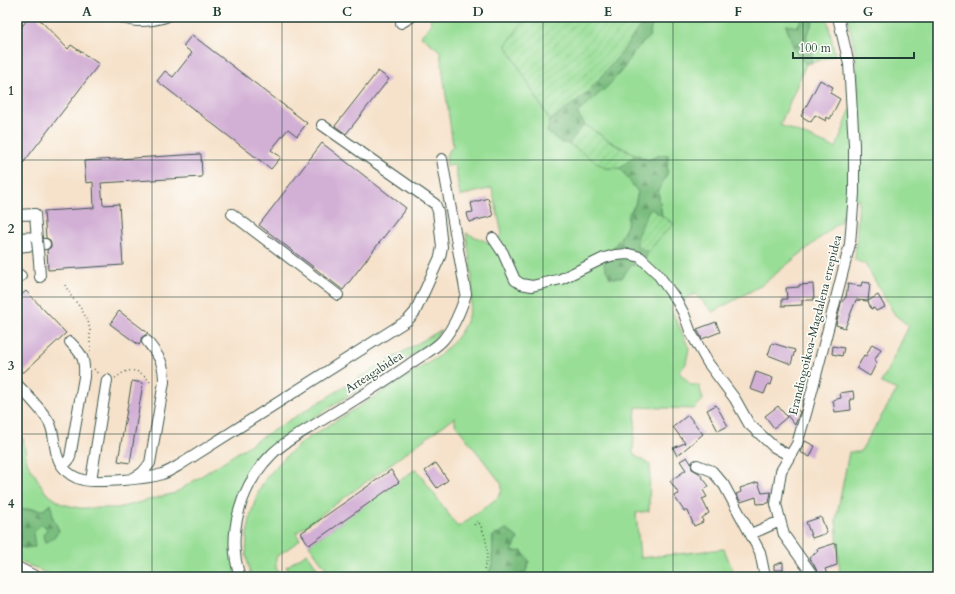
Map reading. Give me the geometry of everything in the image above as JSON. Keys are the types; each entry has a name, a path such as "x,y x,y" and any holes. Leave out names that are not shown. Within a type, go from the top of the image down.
{"street":[{"path":"121,17 137,21 153,21 166,17"},
{"path":"401,23 411,17"},
{"name":"Erandiogoikoa-Magdalena errepidea","path":"814,577 784,535 776,504 781,471 797,444 808,410 850,244 854,193 853,137 848,64 838,17"},
{"path":"17,384 49,422 58,461 74,477 85,480 148,478 162,475 178,466 408,320 415,312 440,257 442,247 438,211 435,204 322,125"},
{"name":"Arteagabidea","path":"240,577 235,549 235,531 240,505 257,472 271,455 282,445 402,370 442,340 460,314 466,294 442,159"},
{"path":"17,215 35,214 40,240 40,277"},
{"path":"232,214 338,295"},
{"path":"17,238 40,240"},
{"path":"493,238 503,253 514,280 526,285 545,284 561,279 615,254 629,254 640,257 657,273 677,301 684,314 690,333 704,357 734,399 749,424 774,447 790,456"},
{"path":"17,246 40,240"},
{"path":"127,479 139,476 145,471 150,463 164,382 162,362 147,341"},
{"path":"62,466 70,457 84,377 84,363 82,356 70,342"},
{"path":"91,480 107,380"},
{"path":"697,465 712,471 724,485 760,552 765,577"},
{"path":"751,534 780,521"},
{"path":"17,567 37,577"}],"path":[{"path":"65,285 88,321 90,334 90,356"},
{"path":"92,363 94,370 107,380 116,378 122,373 130,370 144,374 150,382"},
{"path":"474,525 478,521 484,531 487,541 487,562 482,577"}],"green space":[{"path":"430,17 532,17 523,22 506,45 550,121 547,132 562,143 570,144 605,168 620,168 638,191 635,205 628,215 627,226 620,239 610,252 630,266 644,261 651,246 674,224 662,216 658,191 667,174 668,155 661,155 648,160 614,144 584,124 577,113 623,69 635,51 649,37 652,19 646,17 803,17 797,27 786,25 795,51 806,64 780,125 836,148 858,90 855,50 847,17 938,18 938,577 840,577 836,520 849,452 860,452 897,390 881,383 909,326 895,315 865,264 855,260 859,199 848,200 841,221 762,285 713,312 695,294 670,307 689,348 686,364 679,372 691,385 699,385 703,400 694,409 636,407 633,454 650,465 649,511 636,513 640,558 724,549 733,571 733,577 524,577 529,561 512,552 493,536 492,565 487,577 332,577 309,545 416,469 458,527 496,499 502,490 501,483 455,424 455,417 296,533 300,540 276,557 276,568 282,577 251,577 246,555 247,536 251,513 258,493 266,478 282,460 302,442 438,357 449,346 460,333 465,324 471,302 472,278 466,233 492,244 502,234 492,188 460,196 455,165 447,166 446,155 453,146 440,51 421,36 431,24"},
{"path":"532,17 646,17 622,52 588,92 550,121 506,45 523,22"},
{"path":"803,17 813,17 813,22 806,36 811,49 812,59 811,63 806,64 795,51 786,25 797,27"},
{"path":"813,17 826,17 835,55 811,63 812,52 806,36 813,22"},
{"path":"645,18 653,19 649,37 635,51 623,69 609,85 577,113 584,124 569,144 562,143 547,132 550,121 588,92 622,52"},
{"path":"584,124 614,144 635,155 620,168 605,168 569,144"},
{"path":"635,155 648,160 661,155 668,155 667,174 658,191 662,216 650,208 637,246 648,252 644,262 630,266 622,278 610,278 604,265 610,252 620,239 627,226 628,215 635,205 638,192 620,168"},
{"path":"650,208 674,224 662,235 648,252 637,246 637,236"},
{"path":"441,330 432,342 295,430 264,457 239,497 235,577 52,577 36,568 17,561 17,546 24,548 33,533 42,524 47,529 59,530 52,518 44,511 34,509 19,510 21,503 17,499 17,432 23,438 27,462 46,493 62,504 79,508 118,508 175,493 254,442 375,368"},
{"path":"17,499 21,503 19,510 43,510 51,504 53,518 59,531 52,539 45,543 43,535 47,529 42,524 33,533 35,547 24,548 17,546 17,542 21,539 20,531 17,533"},
{"path":"506,529 518,538 512,552 522,551 529,561 524,577 487,577 492,565 493,536"},
{"path":"307,553 317,568 303,577 293,577 286,567"}],"building":[{"path":"29,17 37,17 68,49 71,45 99,64 17,171 17,33"},
{"path":"192,35 307,123 297,136 288,129 271,150 281,157 271,169 157,81 165,71 173,77 192,53 183,46"},
{"path":"378,71 389,79 346,134 335,126"},
{"path":"820,80 833,87 830,93 840,99 830,119 827,117 826,121 815,115 811,122 801,116"},
{"path":"322,143 406,208 343,290 259,225"},
{"path":"201,154 202,177 101,183 103,205 119,204 123,265 48,270 47,250 51,247 51,244 50,240 46,238 44,211 94,208 93,182 86,183 84,161"},
{"path":"488,198 493,216 469,222 467,213 473,212 471,203"},
{"path":"862,282 870,283 868,301 856,300 845,328 836,325 841,303 846,297 848,284 861,286"},
{"path":"813,284 814,300 802,300 802,305 782,306 782,299 787,299 786,288"},
{"path":"26,291 66,333 23,373 17,366 17,299"},
{"path":"878,295 885,307 876,311 874,308 871,309 868,301"},
{"path":"119,311 148,333 141,338 139,345 110,324"},
{"path":"716,322 720,332 702,339 697,329"},
{"path":"772,343 795,350 791,364 768,355"},
{"path":"872,344 881,349 874,361 877,362 870,376 857,368 864,355 866,356"},
{"path":"833,346 844,348 842,356 832,354"},
{"path":"756,372 773,378 771,385 768,384 764,394 750,389"},
{"path":"132,381 143,383 130,463 118,461"},
{"path":"853,391 854,399 850,399 851,410 835,412 833,400 841,398 840,393"},
{"path":"716,405 728,426 718,431 707,410"},
{"path":"778,406 787,417 774,428 765,416"},
{"path":"794,407 800,412 795,425 786,414"},
{"path":"688,415 703,434 677,456 673,448 685,443 673,427"},
{"path":"805,441 815,446 810,457 800,452"},
{"path":"687,457 691,463 692,469 699,473 709,486 703,490 707,497 702,499 709,513 702,518 703,522 694,526 688,511 684,511 674,496 679,494 670,481 686,470 680,461"},
{"path":"436,463 448,480 437,488 425,471"},
{"path":"391,470 399,482 309,545 301,533"},
{"path":"758,482 762,493 771,492 769,503 757,504 756,497 741,502 736,494 741,492 740,488"},
{"path":"821,517 827,533 812,538 806,522"},
{"path":"836,543 837,565 825,569 828,577 820,577 809,558 818,551 817,549"},
{"path":"783,562 783,570 774,570 774,565"}]}
